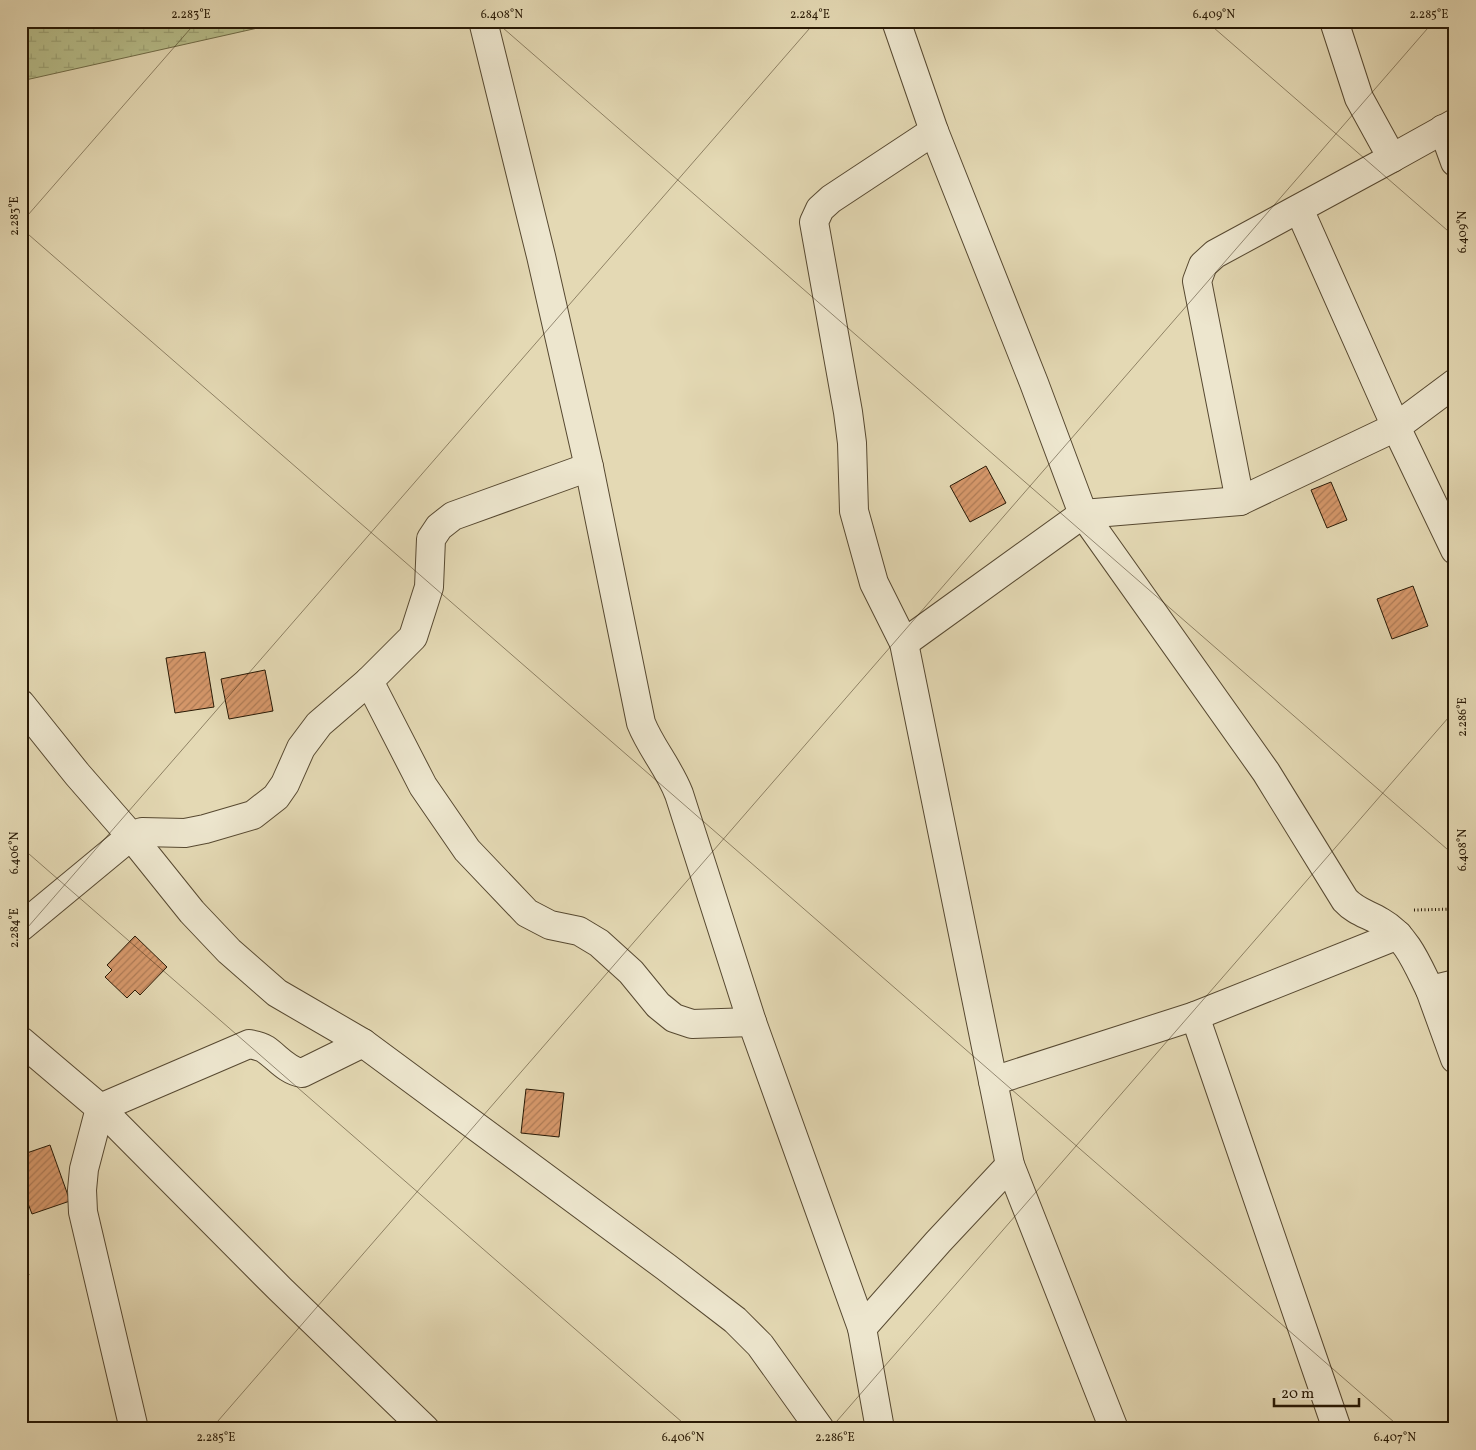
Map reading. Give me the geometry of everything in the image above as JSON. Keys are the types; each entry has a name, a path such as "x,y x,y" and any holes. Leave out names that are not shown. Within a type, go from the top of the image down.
{"street":[{"path":"483,21 541,256 589,467 641,723 646,737 672,776 679,794 752,1022 862,1328 880,1429"},
{"path":"896,21 934,131 1031,374 1083,514 1266,772 1345,900 1353,909 1382,922 1398,935 1442,987 1455,1059"},
{"path":"1334,21 1359,98 1392,158"},
{"path":"1240,501 1197,281 1202,265 1215,254 1449,126 1455,162"},
{"path":"934,131 831,200 820,209 814,222 848,412 852,443 854,511 874,583 904,643 1010,1165 1114,1429"},
{"path":"1298,209 1396,427 1455,550"},
{"path":"904,643 1083,514 1240,501 1396,427 1455,383"},
{"path":"21,927 131,836 142,832 184,833 253,815 276,797 285,784 301,748 319,724 368,681 412,637 428,588 431,539 439,528 453,516 589,467"},
{"path":"368,681 423,786 467,850 527,913 550,925 580,932 600,943 631,972 658,1005 674,1018 692,1024 752,1022"},
{"path":"21,704 192,912 229,951 277,993 364,1043 735,1320 760,1345 820,1429"},
{"path":"993,1081 1195,1016 1398,935"},
{"path":"1195,1016 1337,1429"},
{"path":"21,1041 100,1108 280,1289 425,1429"},
{"path":"100,1108 249,1044 263,1048 290,1069 302,1073 364,1043"},
{"path":"100,1108 84,1169 82,1190 83,1212 134,1429"},
{"path":"862,1328 938,1242 1010,1165"}],"green space":[{"path":"21,21 289,21 21,81"}],"building":[{"path":"986,466 1006,503 970,522 950,486"},
{"path":"1331,482 1347,520 1327,528 1311,490"},
{"path":"1413,586 1428,626 1392,639 1377,599"},
{"path":"205,652 214,707 175,713 166,658"},
{"path":"265,670 273,711 229,719 221,679"},
{"path":"135,936 167,967 140,995 135,990 127,998 105,977 112,970 107,965"},
{"path":"526,1089 564,1093 559,1137 521,1133"},
{"path":"50,1145 70,1201 32,1214 21,1185 21,1155"},
{"path":"21,1256 29,1275 21,1278"}]}
